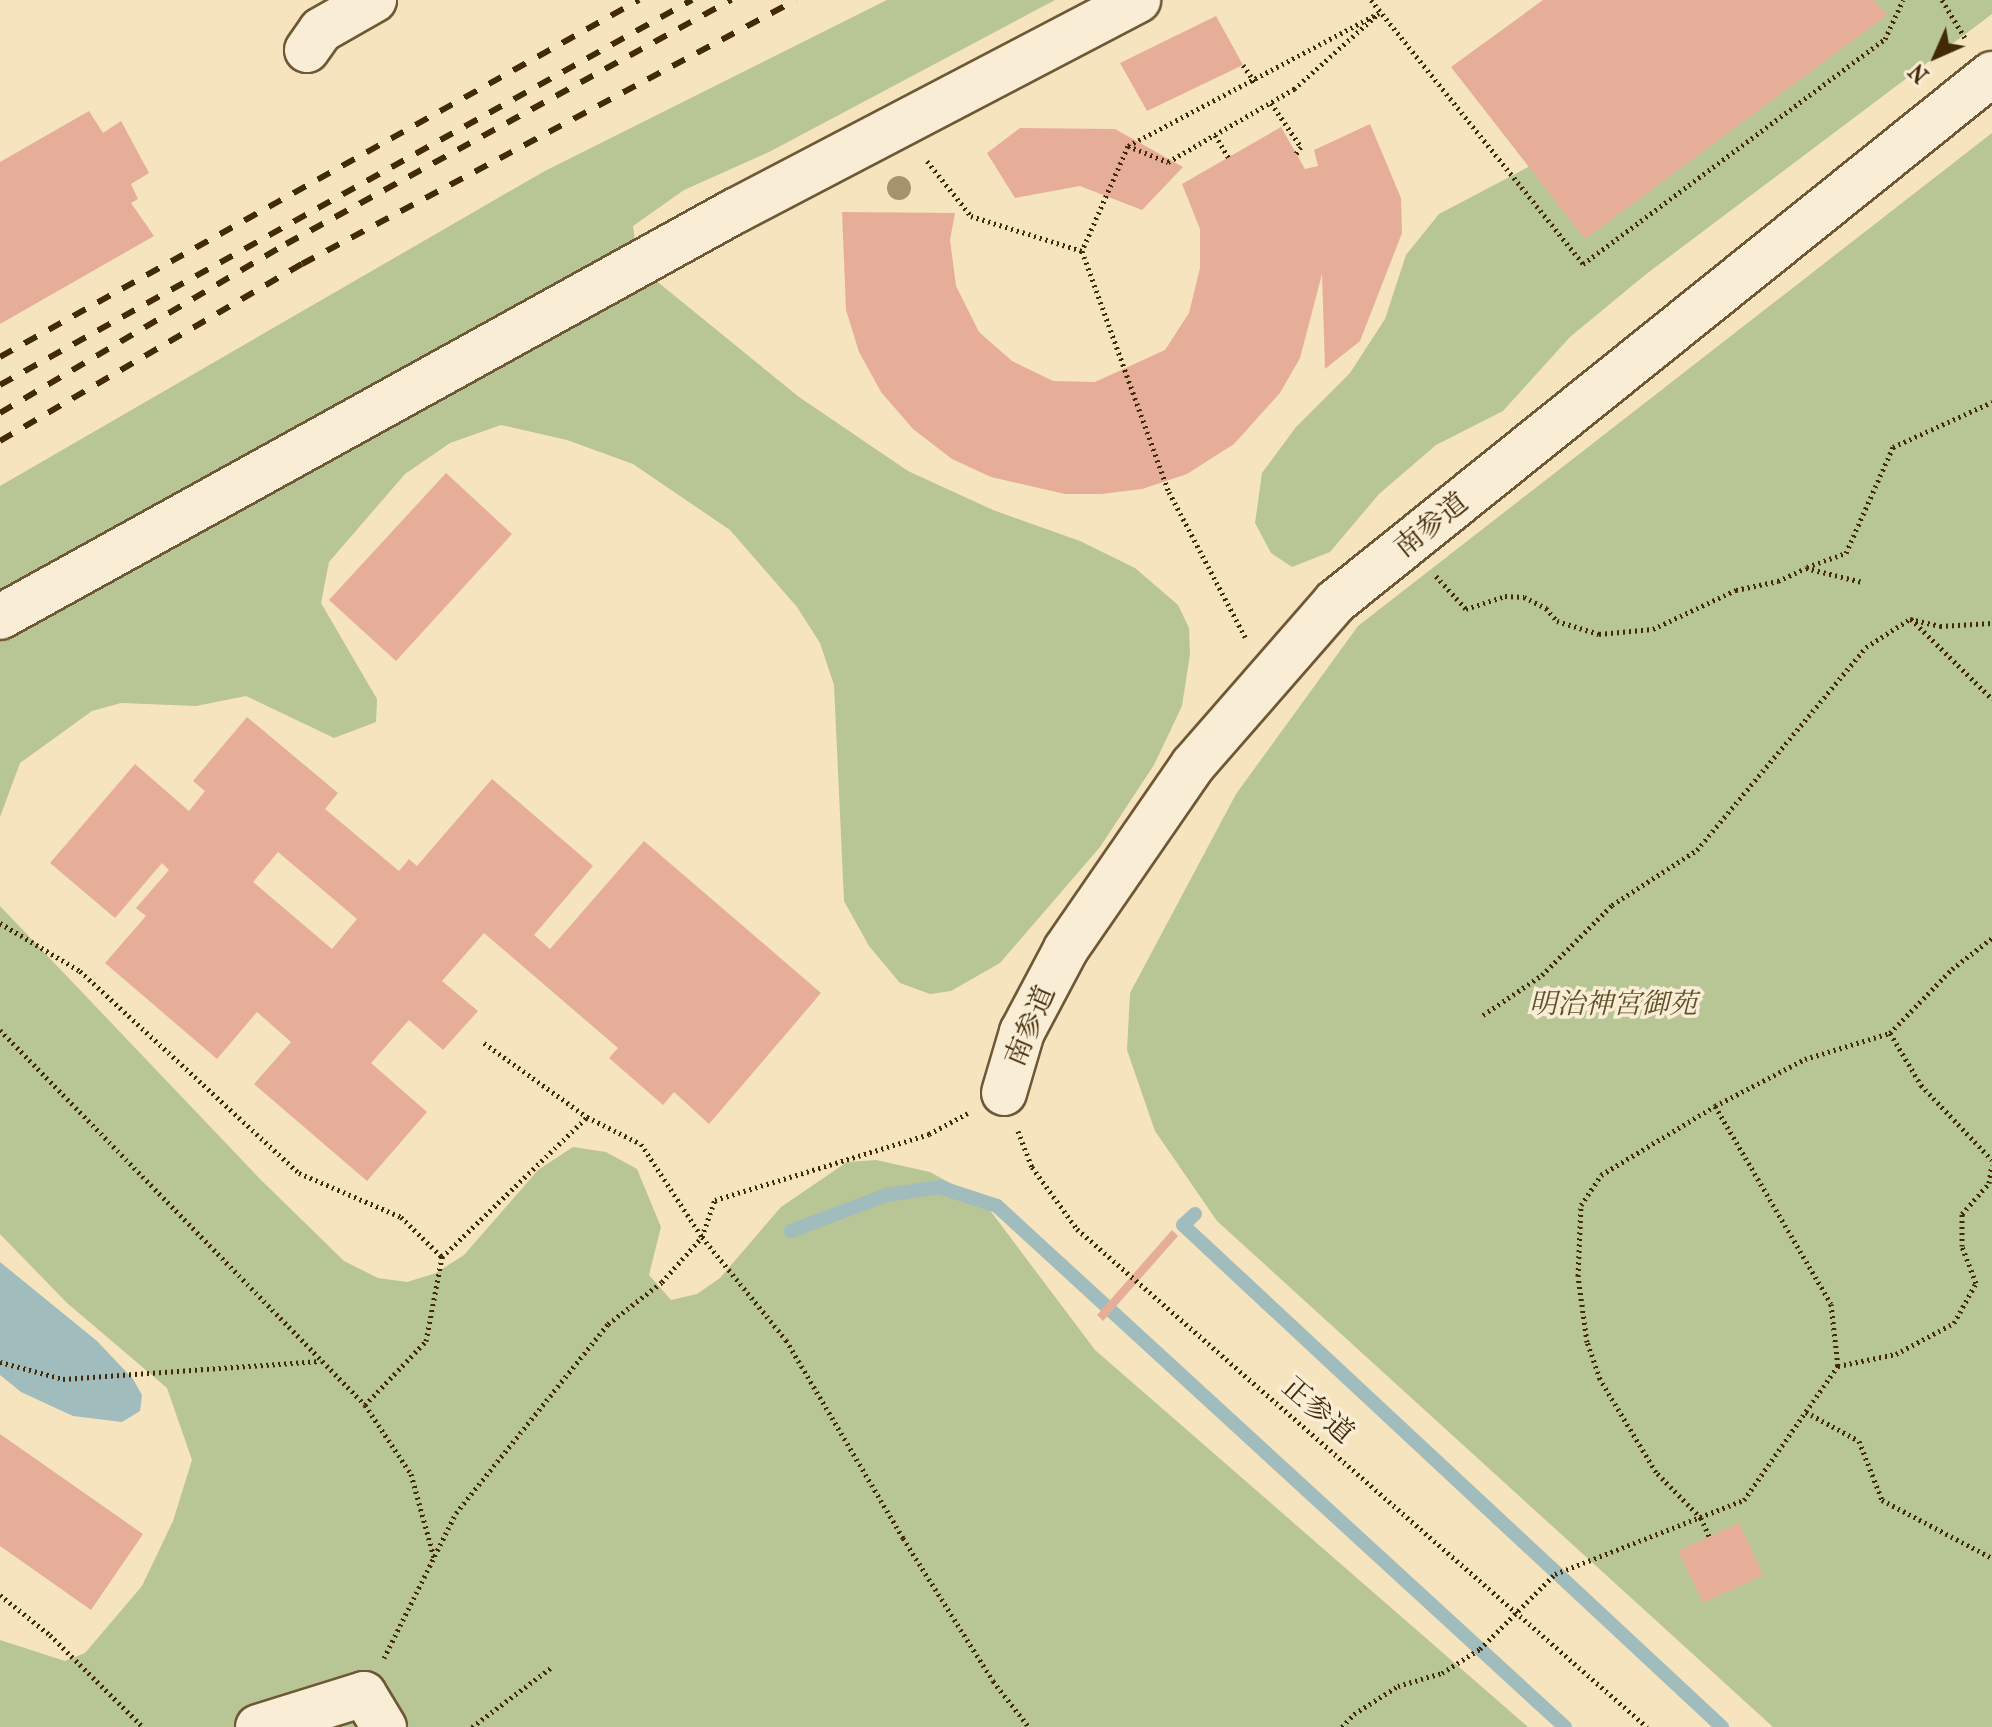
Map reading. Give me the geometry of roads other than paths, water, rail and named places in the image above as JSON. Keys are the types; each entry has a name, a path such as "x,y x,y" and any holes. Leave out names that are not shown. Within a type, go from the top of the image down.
{"street":[{"path":"0,617 735,211 1138,0"},
{"path":"307,50 321,30 369,1"},
{"name":"南参道","path":"1004,1093 1022,1032 1066,949 1193,765 1335,602 1992,74"},
{"path":"258,1727 374,1710"},
{"path":"328,1727 374,1710"}],"water":[{"path":"0,1262 97,1341 133,1379 142,1395 140,1411 122,1422 73,1416 21,1392 0,1375"}],"waterway":[{"path":"791,1231 887,1195 939,1187 997,1206 1565,1727"},
{"path":"1195,1214 1183,1225 1722,1727"}],"railway":[{"path":"0,357 639,0"},
{"path":"0,385 692,0"},
{"path":"0,413 286,244 731,0"},
{"path":"0,441 302,264 796,0"}],"park label":[{"name":"明治神宮御苑","path":"1613,1004"}]}
